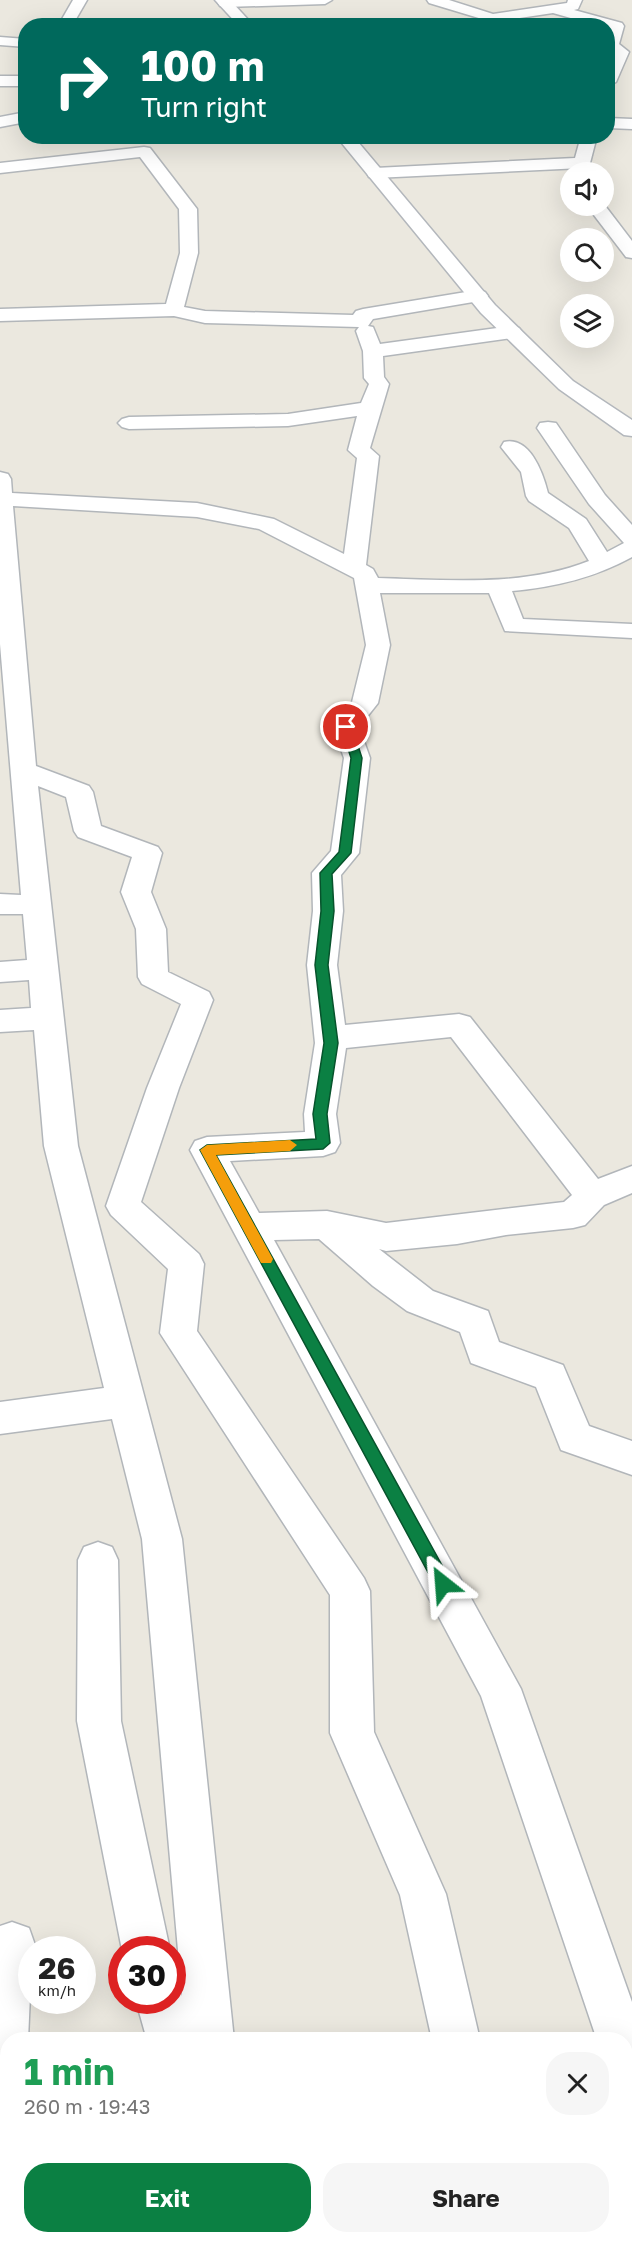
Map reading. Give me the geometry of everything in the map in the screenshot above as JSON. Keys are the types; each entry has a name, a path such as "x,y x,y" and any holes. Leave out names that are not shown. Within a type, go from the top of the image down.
{"street":[{"path":"70,18 80,0"},
{"path":"224,1 325,0"},
{"path":"434,0 475,18"},
{"path":"224,1 240,18"},
{"path":"492,18 573,6 579,2"},
{"path":"554,9 587,18"},
{"path":"0,41 18,42"},
{"path":"615,48 622,52 615,67"},
{"path":"0,81 18,81"},
{"path":"0,122 18,119"},
{"path":"615,123 632,124"},
{"path":"351,144 478,296 512,332 566,385 632,430"},
{"path":"582,162 587,144"},
{"path":"0,168 144,152 188,209 189,253 174,310"},
{"path":"375,173 560,168"},
{"path":"604,216 632,253"},
{"path":"478,296 363,315 373,351 374,378 379,384 359,450 368,456 361,576 378,645 365,703 346,727 357,758 345,853 326,873 327,911 322,965 330,1038 320,1114 323,1143 207,1150 500,1689 618,2032"},
{"path":"0,315 174,310 205,318 363,321"},
{"path":"373,351 512,332"},
{"path":"129,423 288,420 370,408"},
{"path":"548,428 574,463 592,495 632,538"},
{"path":"512,447 532,471 537,496 578,524 602,563"},
{"path":"209,2032 162,1539 61,1146 36,905 16,784 0,493 197,510 266,524 361,576 463,588 530,583 588,570 632,548"},
{"path":"498,585 514,626 632,631"},
{"path":"16,784 79,792 88,831 148,853 136,892 151,929 153,977 198,1000 163,1088 123,1206 186,1264 178,1333 350,1591 352,1733 423,1894 454,2032"},
{"path":"0,904 36,905"},
{"path":"0,972 43,969"},
{"path":"0,1021 48,1018"},
{"path":"249,1227 327,1225 386,1236 457,1230 506,1221 573,1215 618,1190 459,1025 330,1038"},
{"path":"327,1225 386,1276 420,1301 475,1322 484,1352 550,1376 575,1438 632,1458"},
{"path":"0,1418 127,1401"},
{"path":"98,1560 99,1721 143,1936"},
{"path":"5,2032 12,1945"},
{"path":"164,2014 169,2032"}],"slow traffic":[{"path":"266,1259 207,1150 290,1145"}],"route":[{"path":"346,727 357,758 351,787 345,853 326,873 327,911 322,965 331,1043 320,1114 323,1143 207,1150 443,1584"}]}
